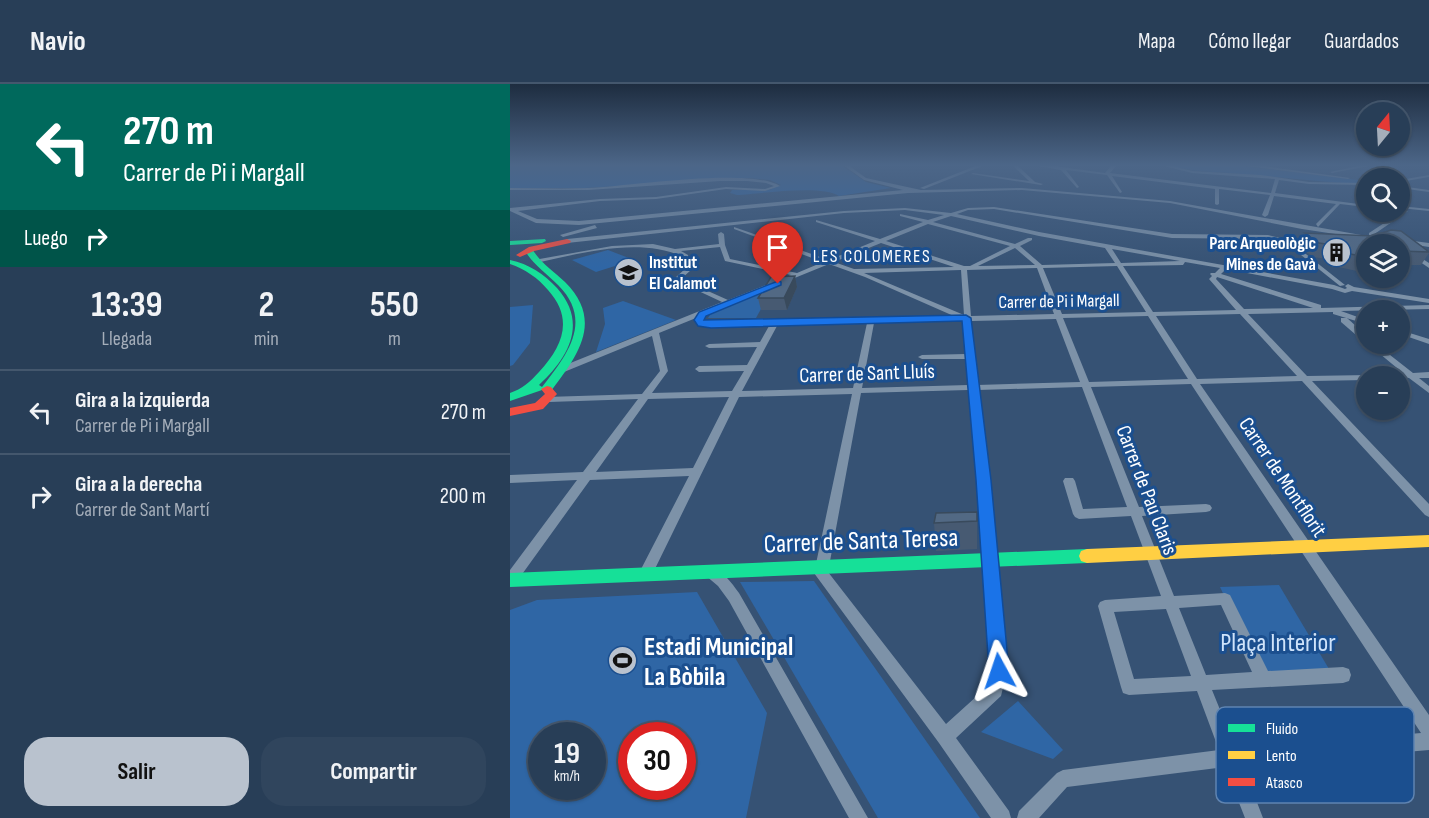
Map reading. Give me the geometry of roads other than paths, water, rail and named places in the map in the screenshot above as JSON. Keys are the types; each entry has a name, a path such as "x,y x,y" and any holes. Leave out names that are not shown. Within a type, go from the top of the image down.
{"main road":[{"path":"510,397 528,389 546,373 566,338 569,316 562,297 527,267 510,260 525,247 563,239"},
{"path":"510,424 548,394 580,336 582,312 573,294 525,247"},
{"path":"528,389 548,394"},
{"path":"510,412 529,410"},
{"name":"Carrer de Santa Teresa","path":"510,580 821,565 1429,541"}],"street":[{"path":"516,210 621,199"},
{"path":"516,210 529,219 548,223 607,221 827,199"},
{"path":"993,199 994,208"},
{"path":"1140,199 1170,202 1302,227 1363,234"},
{"path":"1179,199 1217,204 1363,234"},
{"path":"1217,199 1217,204"},
{"path":"1265,215 1271,199"},
{"path":"1315,199 1356,204"},
{"path":"1326,199 1356,203"},
{"path":"1318,225 1339,203"},
{"path":"563,239 901,207 1185,263 1224,268"},
{"path":"561,370 945,215 968,209 994,208 1172,236 1275,238 1288,242 1343,291 1352,290 1429,300"},
{"path":"1410,210 1429,212"},
{"path":"902,215 1016,246"},
{"path":"563,239 607,221"},
{"path":"818,221 960,265 964,269 969,356 984,480 999,671 995,690 945,737"},
{"path":"1371,234 1386,222"},
{"path":"736,228 830,262 966,318"},
{"path":"721,234 726,258 730,261 799,275"},
{"path":"964,269 1030,239"},
{"path":"1288,242 1296,240 1320,243"},
{"path":"1410,244 1429,245"},
{"path":"674,250 722,245"},
{"name":"Carrer de Pau Claris","path":"1016,246 1041,268 1216,722"},
{"path":"525,247 658,247 674,250 685,255 688,267 677,279 729,303"},
{"path":"1107,248 1338,286"},
{"name":"Carrer de Montflorit","path":"1107,248 1414,707"},
{"path":"1410,251 1429,266"},
{"path":"853,271 1185,263 1356,319"},
{"path":"1224,268 1212,279 1429,512"},
{"name":"Carrer de Pi i Margall","path":"702,314 699,320 702,324 1429,307"},
{"path":"871,320 821,573 945,737 1002,818"},
{"path":"1344,320 1356,330"},
{"path":"645,575 775,322"},
{"path":"510,580 664,371 655,333"},
{"path":"1410,335 1429,342"},
{"path":"709,345 763,344"},
{"path":"1384,354 1429,390"},
{"path":"922,357 969,356"},
{"path":"699,369 750,368"},
{"path":"1411,376 1429,375"},
{"name":"Carrer de Sant Lluís","path":"548,394 646,397 1356,377"},
{"path":"510,479 696,472"},
{"path":"1069,481 1079,514 1206,508"},
{"path":"710,571 723,582 734,597 859,818"},
{"path":"1264,680 1225,599 1105,606 1129,687 1264,680 1343,675"},
{"name":"Carrer de Montflorit","path":"1414,707 1429,730"},
{"path":"1414,742 1429,741"},
{"path":"1026,818 1063,779 1216,760"},
{"name":"Carrer de Pau Claris","path":"1248,803 1254,818"}],"place":[{"name":"Parc Arqueològic Mines de Gavà","path":"1337,253"},
{"name":"Institut El Calamot","path":"628,272"},
{"name":"Estadi Municipal La Bòbila","path":"623,661"}],"district":[{"name":"LES COLOMERES","path":"872,256"}],"park label":[{"name":"Plaça Interior","path":"1278,642"}]}
